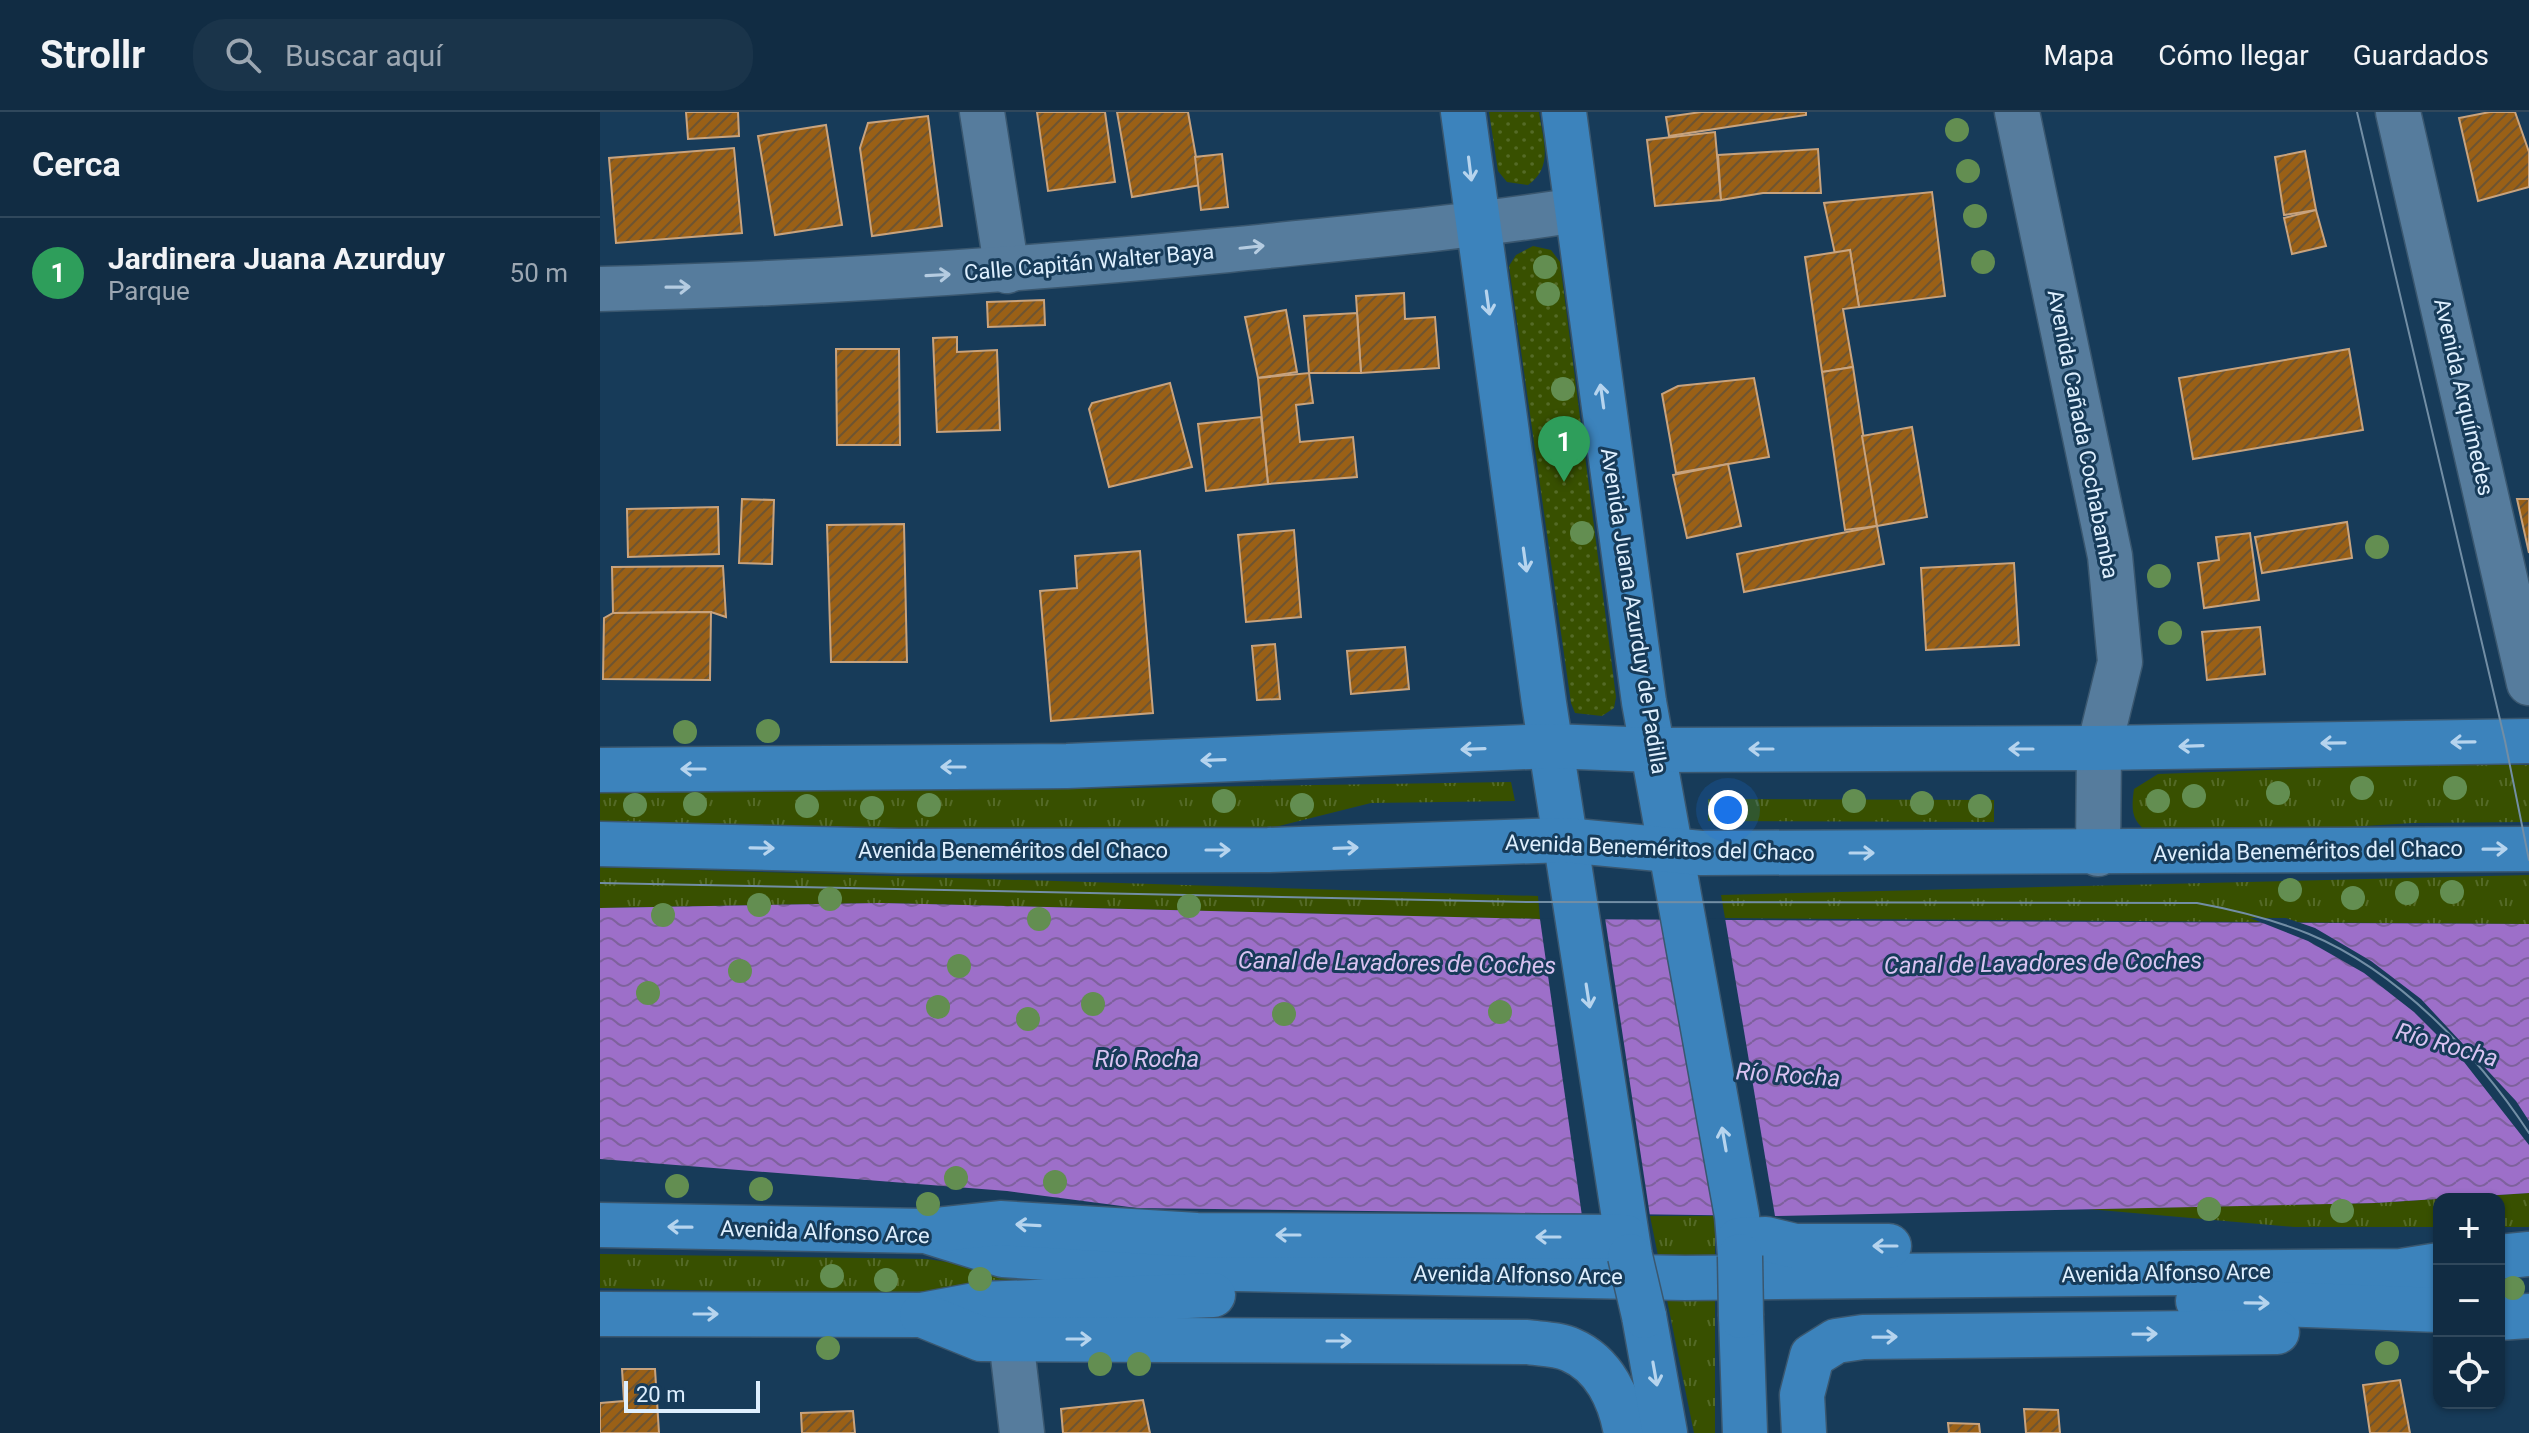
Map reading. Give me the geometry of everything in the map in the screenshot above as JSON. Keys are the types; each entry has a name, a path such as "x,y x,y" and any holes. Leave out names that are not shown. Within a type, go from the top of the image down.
{"main road":[{"path":"1463,112 1577,919 1626,1236 1665,1433"},
{"name":"Avenida Juana Azurduy de Padilla","path":"1564,112 1654,750 1739,1237 1745,1433"},
{"path":"600,770 1067,766 1551,746 1654,750 2099,748 2529,741"},
{"name":"Avenida Beneméritos del Chaco","path":"600,844 899,851 1268,850 1565,840 1672,850 2098,854 2529,849"},
{"path":"926,1231 1000,1223 1197,1235 1626,1236"},
{"name":"Avenida Alfonso Arce","path":"600,1225 926,1231 1003,1255 1205,1269 1685,1278 2401,1271 2433,1266"},
{"path":"1739,1237 1795,1246 2395,1245 2433,1248"},
{"name":"Avenida Alfonso Arce","path":"600,1314 922,1315 981,1304 1190,1295 2163,1301 2433,1310"},
{"path":"922,1315 981,1339 1527,1342 1570,1349 1597,1366 1612,1390 1626,1433"},
{"path":"2505,1316 2529,1316"},
{"path":"1804,1433 1802,1395 1812,1356 1836,1341 1863,1337 2320,1331 2433,1322"}],"street":[{"path":"982,112 1007,271"},
{"name":"Avenida Cañada Cochabamba","path":"2017,112 2110,556 2120,662 2099,748 2098,854"},
{"name":"Avenida Arquímedes","path":"2398,112 2529,683"},
{"name":"Calle Capitán Walter Baya","path":"600,289 733,286 1007,271 1478,225 1577,210"},
{"path":"1011,1339 1022,1433"}],"green space":[{"path":"1489,112 1539,112 1544,161 1536,178 1528,185 1507,182 1498,171"},
{"path":"1533,246 1551,250 1560,262 1616,697 1614,708 1602,716 1575,713 1571,703 1509,266 1516,255"},
{"path":"2399,765 2529,765 2529,822 2412,823 2157,839 2139,824 2133,813 2134,789 2158,774"},
{"path":"1511,782 1515,801 1371,803 1267,829 890,831 600,821 600,789 995,790"},
{"path":"1708,799 1994,800 1994,822 1708,821"},
{"path":"600,867 1538,896 1540,919 881,903 600,908"},
{"path":"2529,875 2529,924 1725,918 1721,895"},
{"path":"2529,1193 2529,1227 2505,1227 2505,1195"},
{"path":"2433,1199 2433,1227 2294,1227 2088,1209"},
{"path":"1650,1216 1715,1216 1715,1433 1694,1433"},
{"path":"600,1254 927,1259 1043,1276 1184,1281 919,1296 600,1288"}],"water":[{"name":"Río Rocha","path":"881,903 1540,919 2529,924 2529,1193 2433,1193 2433,1199 2375,1203 1775,1216 1137,1208 1007,1191 600,1159 600,908"}],"pier":[{"path":"1605,918 1650,1216 1582,1216 1540,919"},
{"path":"1725,918 1775,1216 1715,1216 1661,919"},
{"path":"2250,918 2286,918 2315,928 2371,961 2421,999 2516,1101 2529,1121 2529,1145 2464,1062 2414,1012 2364,973 2308,941"}],"building":[{"path":"686,112 738,112 739,136 688,139"},
{"path":"1037,112 1105,112 1115,182 1048,191"},
{"path":"1117,112 1188,112 1201,185 1132,197"},
{"path":"1701,112 1806,112 1806,115 1669,136 1666,117"},
{"path":"2490,112 2515,112 2529,152 2529,187 2478,201 2459,118"},
{"path":"928,116 942,226 872,236 860,148 868,123"},
{"path":"826,125 842,225 775,235 758,136"},
{"path":"1715,132 1721,200 1655,206 1647,140"},
{"path":"734,148 742,233 616,243 609,158"},
{"path":"1818,149 1821,193 1763,193 1721,200 1718,155"},
{"path":"2305,151 2316,210 2284,215 2275,157"},
{"path":"1222,154 1228,207 1201,210 1195,157"},
{"path":"1932,192 1945,296 1859,307 1850,250 1835,254 1824,203"},
{"path":"2316,210 2326,246 2292,254 2284,218"},
{"path":"1850,250 1859,307 1843,309 1853,367 1822,372 1805,257"},
{"path":"1404,293 1405,319 1435,317 1439,368 1361,373 1356,296"},
{"path":"1044,300 1045,325 988,327 987,302"},
{"path":"1286,310 1297,372 1258,378 1245,317"},
{"path":"1357,313 1361,373 1309,373 1304,316"},
{"path":"957,337 957,352 997,350 1000,430 937,432 933,338"},
{"path":"836,349 899,349 900,445 837,445"},
{"path":"2349,349 2363,430 2193,459 2179,378"},
{"path":"1853,367 1877,526 1845,530 1822,372"},
{"path":"1309,373 1313,403 1296,405 1300,442 1353,437 1357,477 1268,484 1258,378"},
{"path":"1754,378 1769,457 1676,473 1662,394 1678,386"},
{"path":"1170,383 1192,467 1109,487 1089,409 1092,403"},
{"path":"1261,417 1268,484 1206,491 1198,424"},
{"path":"1912,427 1927,517 1877,526 1862,436"},
{"path":"1728,464 1741,526 1687,538 1673,475"},
{"path":"742,499 774,500 772,564 739,563"},
{"path":"2517,499 2529,499 2529,553"},
{"path":"718,507 719,554 628,557 627,509"},
{"path":"2347,522 2352,558 2262,573 2255,537"},
{"path":"904,524 907,662 831,662 827,525"},
{"path":"1877,526 1884,564 1744,592 1737,554"},
{"path":"1294,530 1301,617 1246,622 1238,535"},
{"path":"2250,533 2259,600 2204,608 2198,563 2219,560 2216,537"},
{"path":"1140,551 1153,713 1051,721 1040,591 1077,588 1075,556"},
{"path":"2014,563 2019,645 1926,650 1921,568"},
{"path":"723,566 726,617 711,612 613,613 612,567"},
{"path":"711,612 710,680 603,679 604,618 613,613"},
{"path":"2260,627 2265,674 2207,680 2202,632"},
{"path":"1275,644 1280,699 1257,700 1252,646"},
{"path":"1405,647 1409,689 1351,694 1347,651"},
{"path":"622,1369 655,1369 659,1433 600,1433 600,1403 624,1401"},
{"path":"2400,1380 2410,1433 2370,1433 2363,1385"},
{"path":"1143,1400 1150,1433 1063,1433 1061,1409"},
{"path":"2024,1409 2058,1410 2060,1433 2026,1433"},
{"path":"853,1411 855,1433 802,1433 801,1413"},
{"path":"1948,1423 1979,1424 1980,1433 1949,1433"}],"tram line":[{"path":"2357,112 2505,741 2529,860"},
{"path":"600,883 1530,902 2197,903 2253,916 2309,934 2374,970 2404,992 2460,1045 2529,1133"}],"place":[{"name":"Jardinera Juana Azurduy","path":"1564,482"}],"water label":[{"name":"Canal de Lavadores de Coches","path":"1397,963"},
{"name":"Canal de Lavadores de Coches","path":"2043,963"}]}
